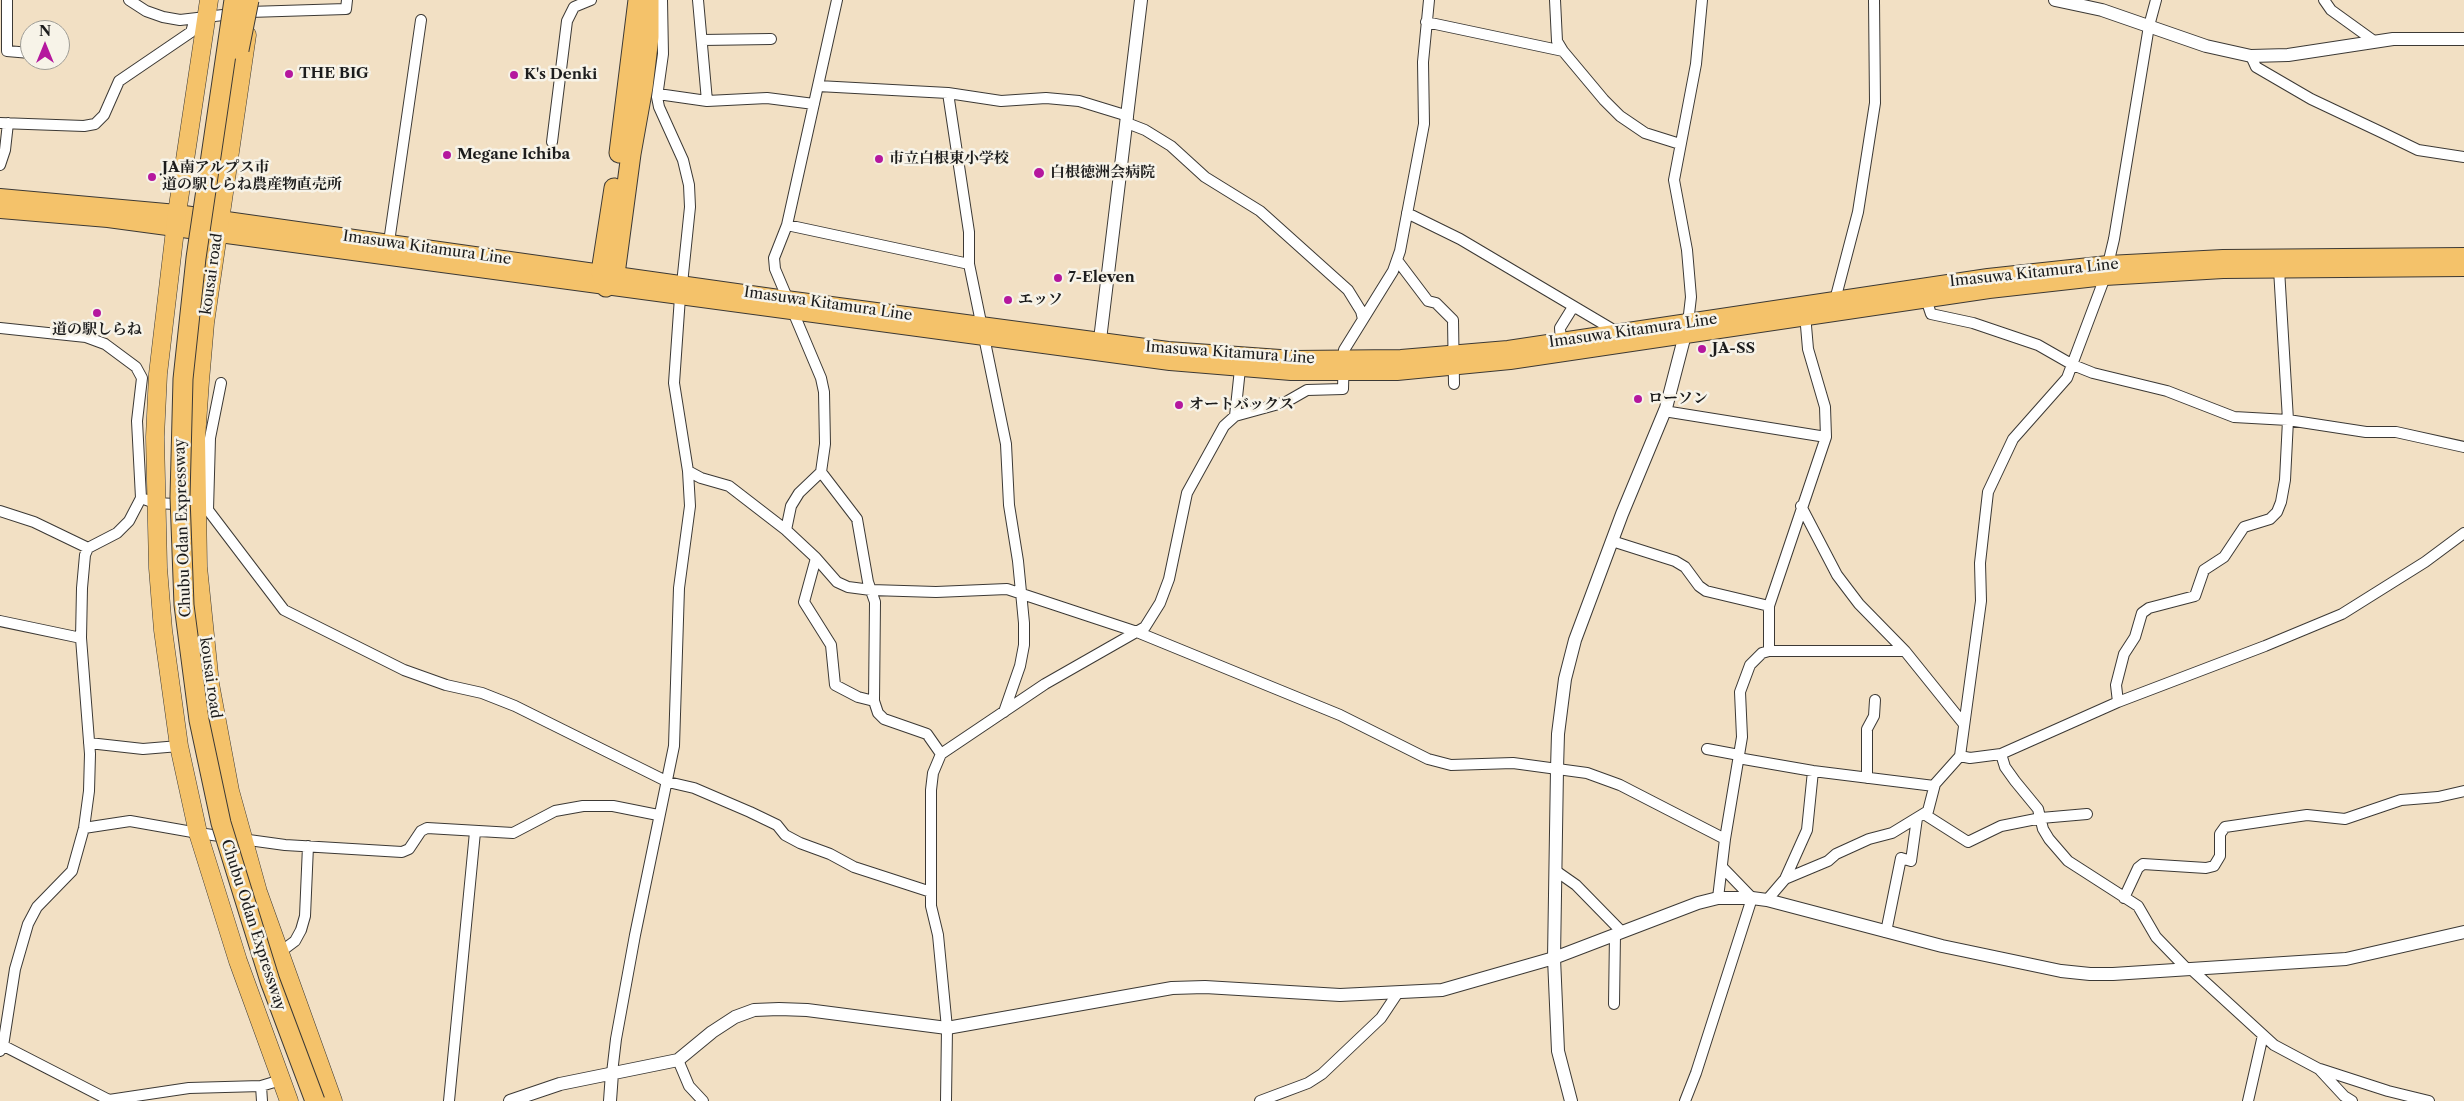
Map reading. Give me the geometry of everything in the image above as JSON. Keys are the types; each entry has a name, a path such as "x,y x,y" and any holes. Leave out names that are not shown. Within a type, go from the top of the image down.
{"highway":[{"path":"209,0 201,18 176,221 158,374 148,500 179,746 198,833 238,961 289,1101"},
{"name":"Chubu Odan Expressway","path":"232,0 196,258 183,379 180,497 184,605 199,720 221,823 238,884 270,980 315,1101"},
{"path":"607,278 620,146 638,0"},
{"path":"607,278 644,87 649,37 649,0"},
{"name":"Chubu Odan Expressway","path":"247,3 234,75 215,206 202,267 190,378 187,445 188,548 191,604 202,694 215,768 256,918 322,1101"},
{"name":"kousai road","path":"247,3 200,380 196,439 202,507 198,567 210,684 221,748 242,839 279,954 333,1101"}],"main road":[{"name":"Imasuwa Kitamura Line","path":"0,196 607,278"},
{"name":"Imasuwa Kitamura Line","path":"0,210 176,221"},
{"name":"Imasuwa Kitamura Line","path":"219,227 389,242 681,291 1099,347 1240,369 1343,367 1454,369 1686,329 1804,311 1926,299 2106,270 2464,268"},
{"name":"Imasuwa Kitamura Line","path":"1804,311 1835,300 1988,277 2106,270 2223,258 2464,256"},
{"name":"Imasuwa Kitamura Line","path":"1454,369 1561,342 1618,332 1686,329"},
{"name":"Imasuwa Kitamura Line","path":"1099,347 1242,357 1343,367"}],"street":[{"path":"7,0 3,22 7,51 20,52"},
{"path":"129,0 146,11 163,17 201,18 247,3 346,9 347,0"},
{"path":"552,142 567,20 574,7 591,0"},
{"path":"610,1101 616,1039 658,815 668,782 676,718 678,588 690,506 688,471 674,383 690,207 689,185 683,160 659,107 658,94 663,54 662,0"},
{"path":"698,0 707,101"},
{"path":"786,530 791,506 799,493 821,472 825,444 824,392 821,378 775,269 774,258 787,225 838,0"},
{"path":"1099,347 1128,120 1141,0"},
{"path":"946,1101 947,1028 938,935 931,906 931,790 933,773 941,754 1045,684 1145,627 1160,603 1169,579 1187,493 1224,426 1236,416 1286,402 1308,390 1342,389 1344,350 1393,271 1397,260 1424,124 1426,22 1429,0"},
{"path":"1555,0 1557,41 1563,52 1620,116 1645,133 1680,144"},
{"path":"1571,1101 1557,1041 1554,958 1557,769 1565,679 1572,650 1612,541 1664,411 1686,329 1691,297 1687,250 1674,180 1696,64 1702,0"},
{"path":"1835,300 1858,212 1876,103 1874,0"},
{"path":"2056,0 2102,10 2206,46 2251,56 2288,55 2374,41 2464,39"},
{"path":"1785,879 1828,861 1836,854 1869,839 1892,833 1921,816 1928,811 1934,786 1960,756 1981,601 1980,554 1988,492 2000,463 2013,439 2058,388 2073,365 2079,343 2106,270 2114,239 2149,26 2156,0"},
{"path":"2324,0 2332,10 2374,41"},
{"path":"0,165 4,123 84,126 95,124 104,115 119,81 191,32 201,18"},
{"path":"389,242 421,20"},
{"path":"1426,22 1563,52"},
{"path":"702,40 772,39"},
{"path":"2251,56 2256,67 2311,99 2382,134 2418,150 2464,157"},
{"path":"818,86 948,92 1001,101 1046,98 1079,101 1128,120 1171,146 1205,177 1260,211 1348,290 1364,319"},
{"path":"948,92 969,232 969,264 1006,444 1009,505 1018,561 1024,645 1020,666 1004,712"},
{"path":"658,94 707,101 767,98 814,104"},
{"path":"1407,213 1460,239 1618,332"},
{"path":"787,225 969,264"},
{"path":"1397,260 1428,301 1436,303 1453,320 1454,369"},
{"path":"2118,702 2116,685 2124,654 2135,637 2142,613 2149,608 2195,596 2204,570 2224,557 2244,527 2270,519 2277,512 2285,480 2288,420 2279,269"},
{"path":"1926,299 1931,314 1974,323 2038,345 2073,365 2093,373 2167,391 2234,417 2288,420 2366,432 2396,432 2464,446"},
{"path":"1561,342 1560,328 1573,307"},
{"path":"1769,651 1769,606 1801,506 1826,438 1824,407 1808,350 1804,311"},
{"path":"0,328 86,338 105,344 136,367 142,378 137,421 148,500"},
{"path":"1236,416 1240,369"},
{"path":"202,507 210,438 221,383"},
{"path":"1664,411 1826,438"},
{"path":"688,471 701,478 729,486 786,530 816,558 837,582 848,587 871,590 936,592 1007,589 1137,632 1340,715 1428,759 1451,765 1513,763 1586,773 1620,785 1725,839"},
{"path":"821,472 857,518 875,602 874,701 878,713 884,719 927,734 941,754"},
{"path":"148,500 202,507 284,610 404,670 446,685 482,692 515,706 668,782 694,788 750,812 777,825 785,835 800,843 830,854 854,867 931,892"},
{"path":"148,500 117,533 88,548 85,555 81,638 90,743 89,791 84,828 72,871 37,907 28,924 4,1005 1,1047 109,1100 189,1088 261,1086 281,1080"},
{"path":"1801,506 1837,575 1859,604 1905,651 1963,724"},
{"path":"0,511 34,522 88,548"},
{"path":"1960,756 1970,758 2001,754 2118,702 2265,646 2342,614 2425,562 2464,533"},
{"path":"1612,541 1675,561 1685,567 1699,586 1706,591 1769,606"},
{"path":"816,558 804,602 831,645 835,685 858,697 874,701"},
{"path":"0,621 81,638"},
{"path":"1718,898 1725,839 1742,737 1740,692 1750,665 1762,653 1769,651 1905,651"},
{"path":"1868,778 1867,729 1874,716 1875,700"},
{"path":"90,743 142,749 179,746"},
{"path":"1707,748 1739,757 1813,771 1934,786"},
{"path":"2001,754 2006,767 2038,809 2043,829 2049,839 2068,861 2138,906 2156,937 2274,1045 2319,1069 2388,1091 2429,1101"},
{"path":"1767,900 1785,879 1806,830 1813,771"},
{"path":"2124,898 2138,868 2143,864 2206,868 2214,866 2220,856 2220,834 2225,827 2307,815 2345,819 2400,800 2438,797 2464,791"},
{"path":"84,828 130,821 242,839 308,846 402,852 409,849 421,831 427,828 513,833 555,811 583,806 613,806 658,815"},
{"path":"1921,816 1968,842 2001,826 2041,818 2087,814"},
{"path":"1886,932 1901,858 1911,861 1921,816"},
{"path":"449,1101 475,832"},
{"path":"279,954 295,941 305,916 308,846"},
{"path":"1722,867 1752,898"},
{"path":"1556,871 1576,885 1618,933 1614,1004"},
{"path":"510,1101 560,1084 612,1073 644,1069 678,1060 712,1032 735,1017 760,1010 807,1010 947,1028 1172,988 1205,987 1340,995 1397,994 1442,990 1554,958 1698,903 1718,898 1767,900 1886,932 2062,971 2113,974 2346,959 2464,932"},
{"path":"1684,1101 1696,1073 1752,898"},
{"path":"1260,1101 1308,1083 1322,1074 1381,1018 1397,994"},
{"path":"2248,1101 2262,1035"},
{"path":"678,1060 690,1086 703,1101"},
{"path":"2319,1069 2344,1096 2352,1101"},
{"path":"261,1086 262,1101"}],"place":[{"name":"THE BIG","path":"289,74"},
{"name":"K's Denki","path":"514,75"},
{"name":"Megane Ichiba","path":"447,155"},
{"name":"市立白根東小学校","path":"879,159"},
{"name":"白根徳洲会病院","path":"1039,173"},
{"name":"JA南アルプス市 道の駅しらね農産物直売所","path":"152,177"},
{"name":"7-Eleven","path":"1058,278"},
{"name":"エッソ","path":"1008,300"},
{"name":"道の駅しらね","path":"97,313"},
{"name":"JA-SS","path":"1702,349"},
{"name":"ローソン","path":"1638,399"},
{"name":"オートバックス","path":"1179,405"}]}
